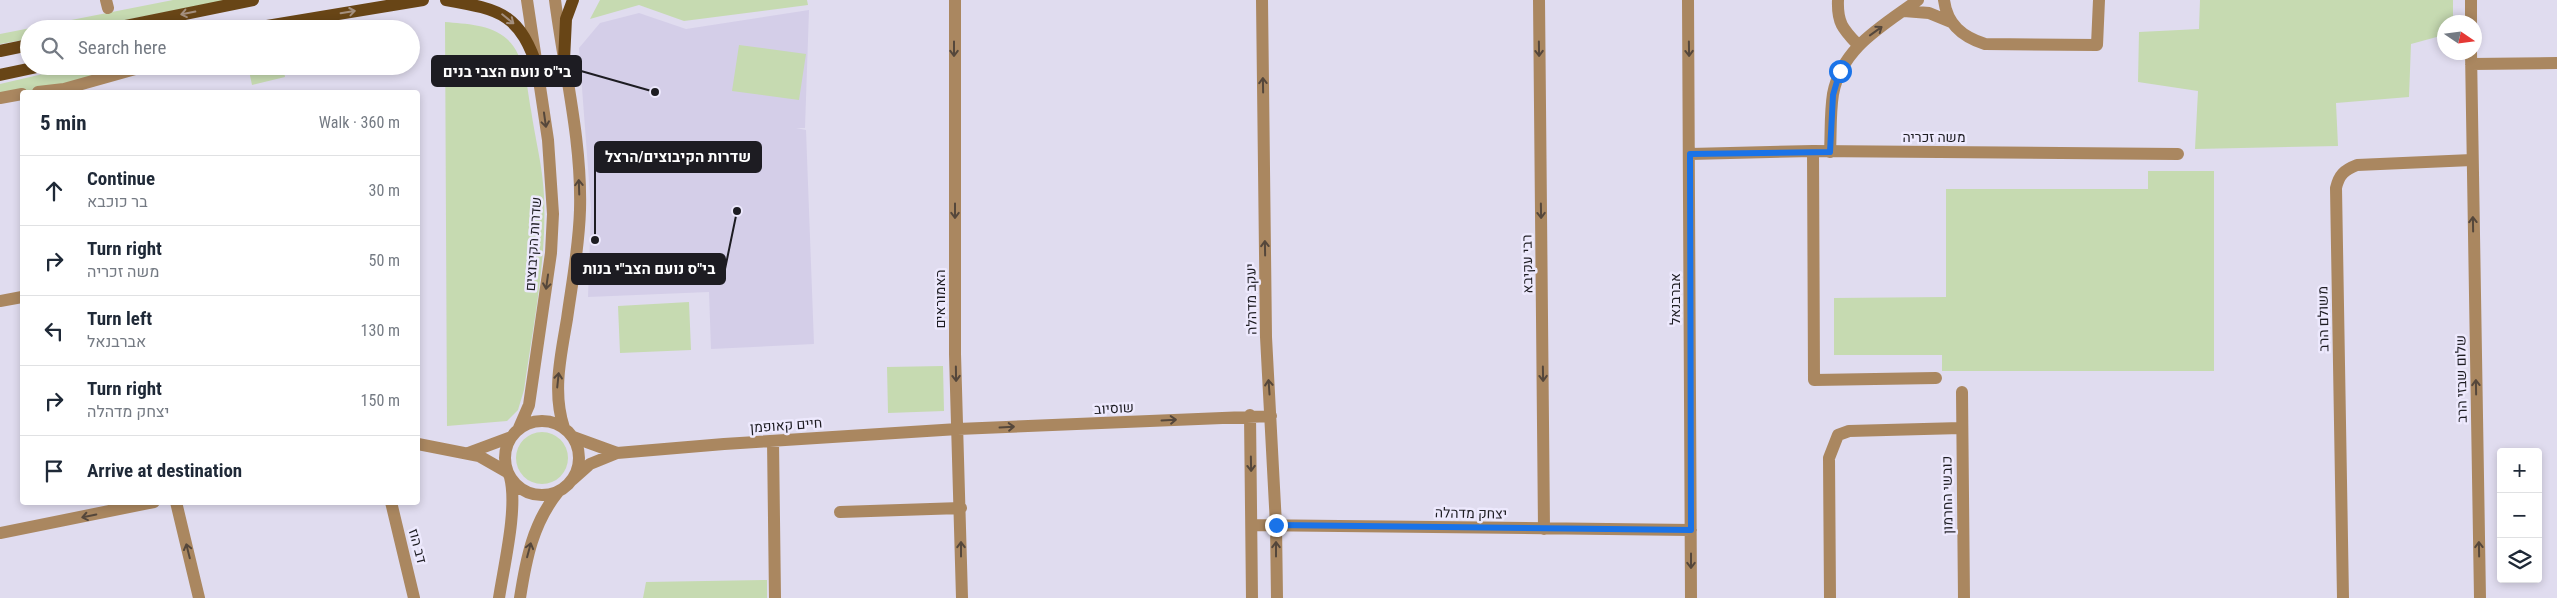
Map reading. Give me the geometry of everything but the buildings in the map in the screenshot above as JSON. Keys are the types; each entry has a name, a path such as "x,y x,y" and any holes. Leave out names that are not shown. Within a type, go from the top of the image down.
{"main road":[{"path":"155,20 253,0"},
{"path":"302,20 423,0"},
{"path":"446,0 480,6 506,16 525,38 539,72"},
{"path":"564,60 566,20 573,0"},
{"path":"0,51 20,47"},
{"path":"0,75 20,71"}],"street":[{"name":"שדרות הקיבוצים","path":"515,433 529,405 553,228 552,177 539,72 527,0"},
{"path":"520,598 526,560 536,527 546,506 572,480 579,459 573,438 564,428 560,416 557,389 576,257 580,209 577,152 555,0"},
{"name":"האמוראים","path":"955,0 955,354 961,508 962,598"},
{"name":"יעקב מדהלה","path":"1262,0 1266,321 1276,525 1276,598"},
{"name":"רבי עקיבא","path":"1539,0 1544,529"},
{"name":"אברבנאל","path":"1688,0 1691,598"},
{"path":"1838,0 1838,18 1841,27 1858,45"},
{"path":"1830,152 1832,104 1837,78 1849,57 1858,45 1918,0"},
{"path":"1944,0 1950,22"},
{"path":"1904,11 1929,13 1950,22 1965,36 1985,44 2097,45 2099,0"},
{"path":"2471,0 2471,15"},
{"path":"2482,59 2557,63"},
{"name":"שלום שבזי הרב","path":"2471,60 2480,598"},
{"path":"55,90 114,75"},
{"path":"0,98 20,94"},
{"path":"1813,152 1814,380 1936,378"},
{"name":"משה זכריה","path":"1690,154 1813,152 2178,154"},
{"name":"משולם הרב","path":"2342,598 2336,188 2339,177 2346,169 2358,165 2472,160"},
{"path":"0,301 20,297"},
{"name":"כובשי החרמון","path":"1962,392 1964,598"},
{"path":"1250,415 1252,598"},
{"name":"שוסיוב","path":"958,429 1250,415 1271,416"},
{"path":"468,453 515,433 530,422 542,420 564,428"},
{"path":"1830,598 1829,458 1838,435 1849,432 1961,428"},
{"name":"חיים קאופמן","path":"572,480 590,464 617,453 958,429"},
{"path":"499,598 508,537 512,492 506,448 515,433"},
{"name":"חיים קאופמן","path":"573,438 617,453"},
{"path":"773,441 775,598"},
{"path":"420,444 468,453 509,475 521,489 530,494 540,495 558,492"},
{"path":"0,533 139,505"},
{"path":"177,505 199,598"},
{"name":"דב הוז","path":"392,505 414,598"},
{"path":"840,512 961,508"},
{"name":"יצחק מדהלה","path":"1252,524 1691,530"}],"shaded area":[{"path":"809,10 805,128 796,128 806,130 814,344 711,349 709,292 588,297 591,208 579,48 600,23 639,13 686,29"}],"green space":[{"path":"173,0 227,0 126,20 71,20"},
{"path":"600,0 807,0 808,5 684,21 639,5 590,19"},
{"path":"2200,0 2453,0 2453,15 2437,15 2437,37 2411,44 2409,97 2336,103 2338,146 2195,149 2198,91 2138,82 2139,32 2199,29"},
{"path":"445,22 469,24 493,30 507,39 518,54 526,82 541,164 544,220 538,293 524,390 518,410 507,421 447,426"},
{"path":"20,30 20,41 0,44 0,34"},
{"path":"739,45 806,54 799,100 732,91"},
{"path":"38,75 104,75 64,86 20,90 20,92 0,95 0,84"},
{"path":"250,75 285,75 285,77 252,85"},
{"path":"2148,171 2214,171 2214,371 1942,371 1942,355 1834,355 1834,298 1946,297 1946,189 2148,189"},
{"path":"689,302 691,350 620,353 618,306"},
{"path":"943,366 944,411 888,413 887,367"},
{"path":"542,432 552,434 560,440 566,448 568,458 566,468 560,476 552,482 542,484 532,482 524,476 518,468 516,458 518,448 524,440 532,434"},
{"path":"767,580 767,598 643,598 646,582"}],"place":[{"name":"בי\"ס נועם הצבי בנים","path":"655,92"},
{"name":"בי\"ס נועם הצב\"י בנות","path":"737,211"},
{"name":"שדרות הקיבוצים/הרצל","path":"595,240"}],"route":[{"path":"1276,525 1691,530 1690,154 1830,152 1833,95 1840,71"}]}
